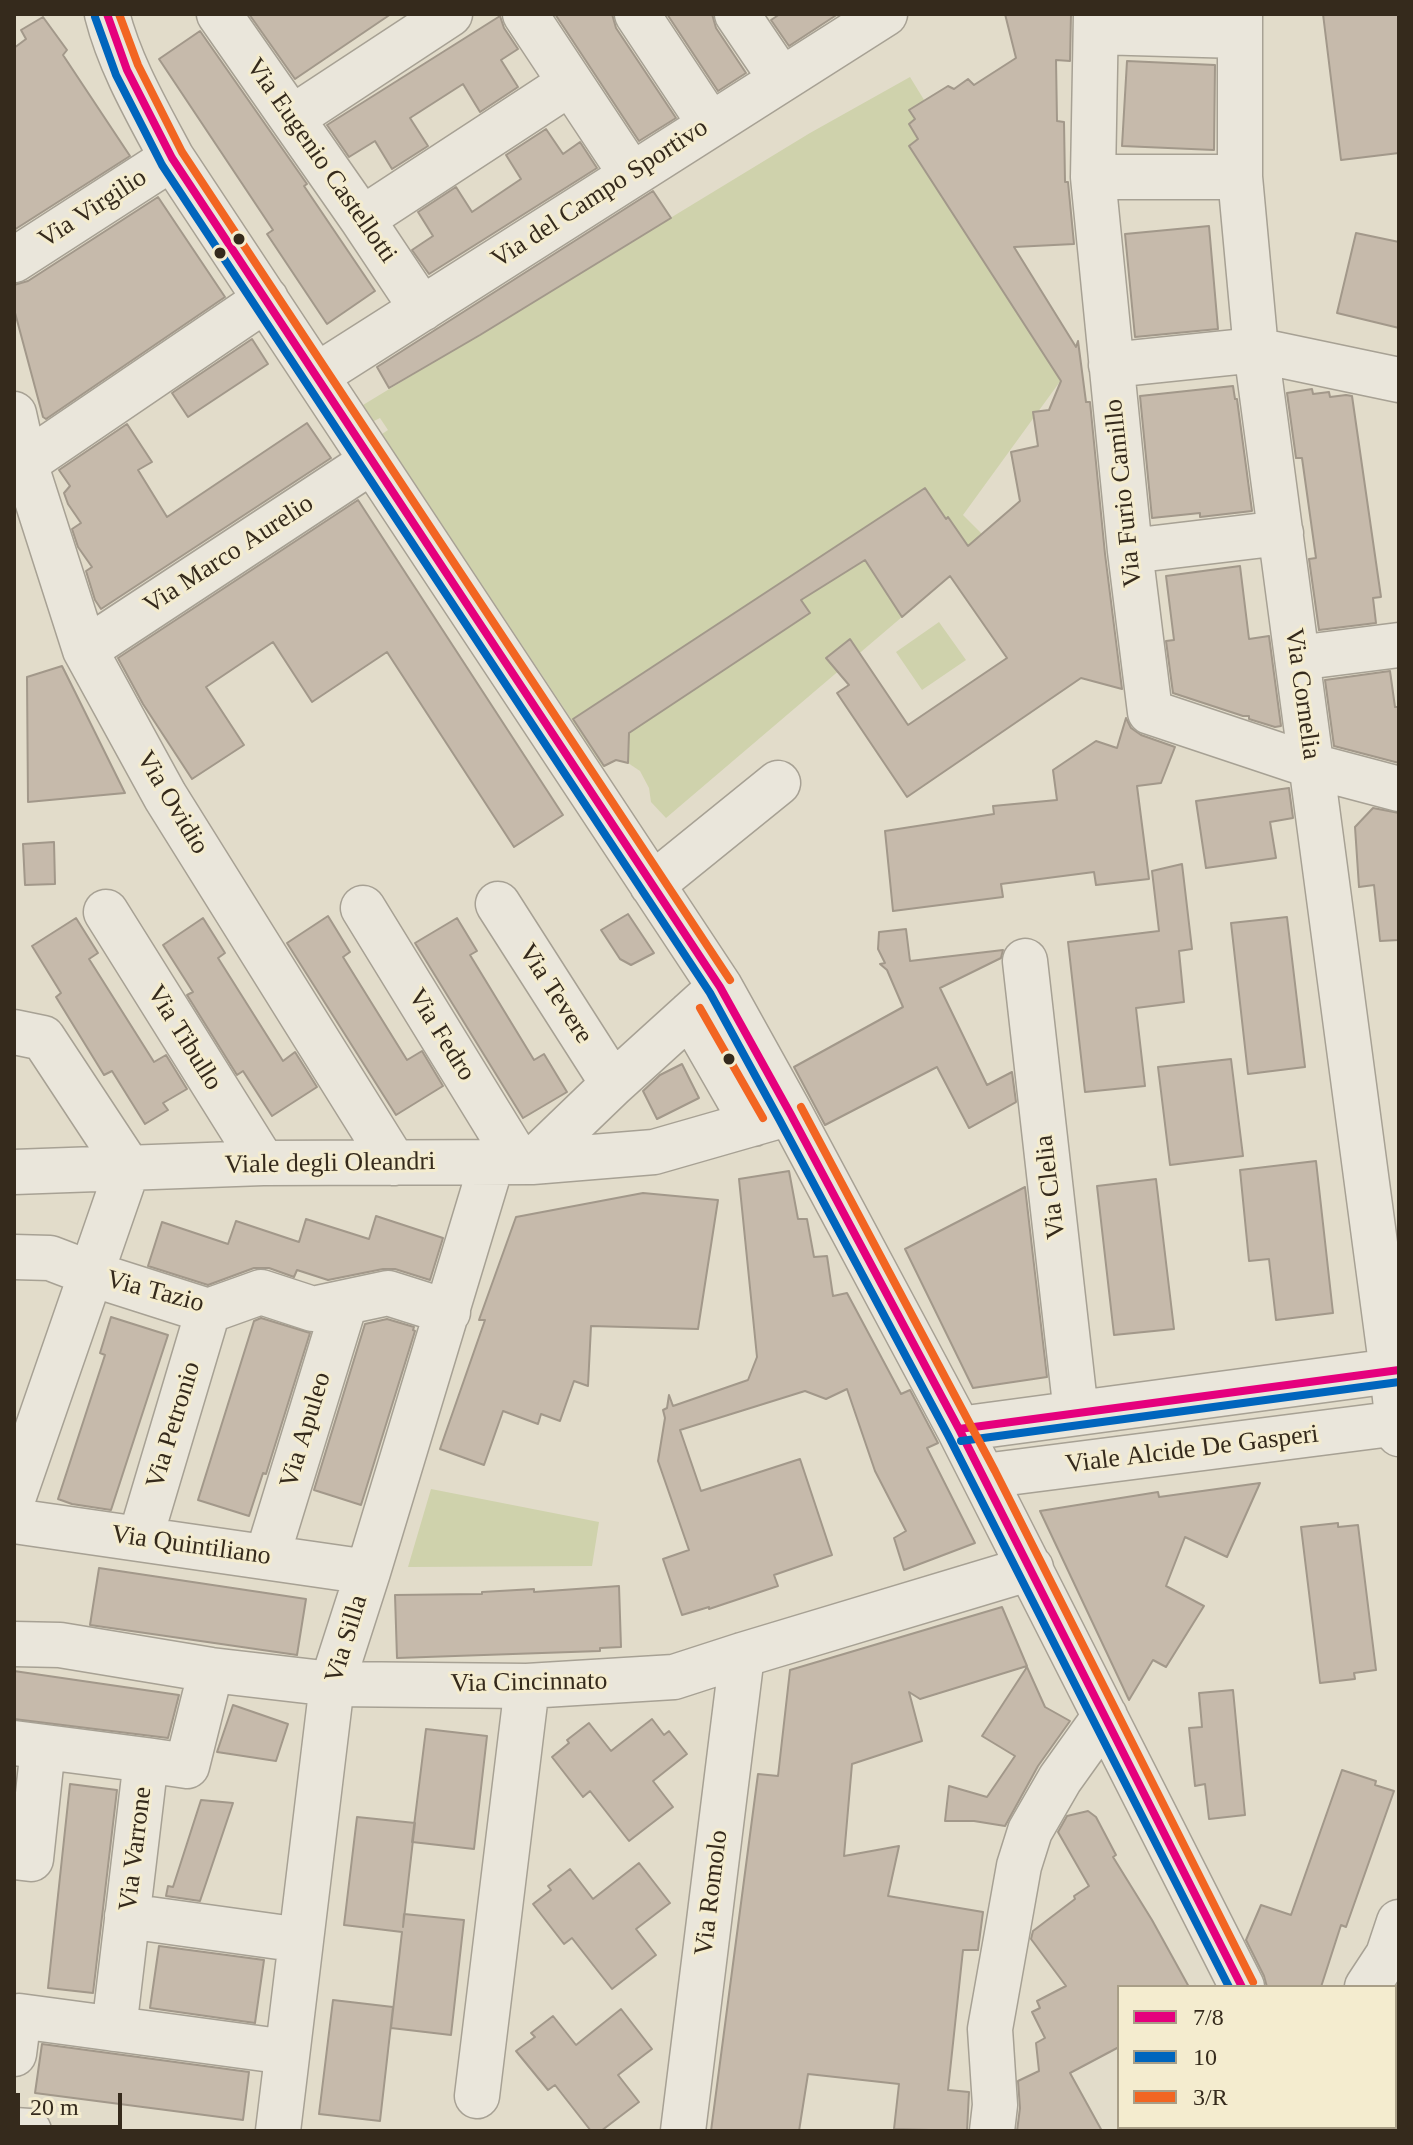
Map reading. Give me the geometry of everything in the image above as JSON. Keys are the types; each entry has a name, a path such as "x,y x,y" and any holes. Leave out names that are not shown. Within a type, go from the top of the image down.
{"street":[{"path":"107,14 128,75 172,158 652,885 705,1000 772,1119 959,1429 1241,1985"},
{"name":"Via Eugenio Castellotti","path":"219,14 422,309"},
{"path":"292,118 450,14"},
{"path":"525,14 631,174"},
{"path":"637,14 710,124"},
{"path":"737,14 781,79"},
{"name":"Via del Campo Sportivo","path":"316,376 885,14"},
{"path":"1096,23 1240,25"},
{"name":"Via Furio Camillo","path":"1096,23 1093,177 1130,551 1150,712 1312,766 1399,789"},
{"name":"Via Cornelia","path":"1240,25 1240,177 1256,350 1396,1371 1399,1427"},
{"path":"362,219 570,83"},
{"name":"Via Virgilio","path":"14,260 172,158"},
{"path":"1093,177 1240,177"},
{"path":"25,463 266,299"},
{"path":"1111,365 1256,350 1399,380"},
{"name":"Via Ovidio","path":"14,414 25,463 85,650 165,796 394,1163"},
{"name":"Via Marco Aurelio","path":"85,650 372,461"},
{"path":"1130,551 1281,533"},
{"path":"1297,658 1399,645"},
{"path":"652,885 778,783"},
{"name":"Via Tevere","path":"498,904 613,1084"},
{"name":"Via Fedro","path":"363,908 514,1162"},
{"name":"Via Tibullo","path":"106,912 263,1163"},
{"name":"Via Clelia","path":"1025,961 1076,1413"},
{"path":"514,1162 613,1084 705,1000"},
{"path":"14,1032 43,1038 128,1167 14,1496"},
{"name":"Viale degli Oleandri","path":"14,1172 263,1163 514,1162 654,1152 772,1119"},
{"name":"Via Silla","path":"278,2131 332,1684 448,1312 514,1162"},
{"name":"Via Tazio","path":"14,1257 50,1258 208,1311 261,1292 313,1309 388,1293 448,1312"},
{"name":"Via Apuleo","path":"267,1557 345,1303"},
{"name":"Via Petronio","path":"140,1539 208,1311"},
{"name":"Viale Alcide De Gasperi","path":"959,1429 1396,1371"},
{"name":"Viale Alcide De Gasperi","path":"984,1476 1399,1427"},
{"name":"Via Quintiliano","path":"14,1521 368,1572"},
{"name":"Via Cincinnato","path":"14,1644 60,1645 211,1670 332,1684 527,1686 674,1677 1031,1568"},
{"name":"Via Romolo","path":"683,2131 742,1655"},
{"name":"Via Varrone","path":"114,2029 146,1760 187,1766 211,1670"},
{"path":"477,2096 527,1686"},
{"path":"992,2131 995,2105 990,2029 1019,1866 1030,1831 1060,1779 1105,1716"},
{"path":"14,1857 31,1859 29,1745 146,1760"},
{"path":"127,1916 301,1940"},
{"path":"1368,1985 1388,1955 1399,1922"},
{"path":"14,2054 19,2016 287,2052"},
{"path":"14,2130 29,2131"}],"green space":[{"path":"910,77 1080,354 963,515 990,542 666,818 651,802 649,788 640,771 617,760 603,767 382,434 388,430 380,418 374,421 363,405 810,133"},
{"path":"939,622 966,660 922,690 896,652"},
{"path":"431,1489 599,1522 592,1566 408,1567"}],"building":[{"path":"249,14 391,14 295,79"},
{"path":"555,14 612,14 616,28 676,118 639,141"},
{"path":"667,14 712,14 716,28 746,73 718,91"},
{"path":"780,14 838,14 789,46 771,20"},
{"path":"1005,14 1071,14 1070,61 1056,60 1057,121 1064,122 1065,182 1068,182 1074,244 1014,247 1076,347 1078,341 1086,402 1090,402 1122,689 1081,678 907,797 837,693 849,685 826,658 850,639 908,725 1007,658 950,576 902,617 865,560 801,600 810,613 629,733 628,763 616,760 604,766 573,719 925,488 968,546 1020,501 1011,452 1038,446 1033,412 1049,410 1061,381 909,146 918,139 909,124 915,119 909,110 948,86 954,89 968,79 974,85 1016,58"},
{"path":"1323,14 1399,14 1399,153 1341,160"},
{"path":"500,16 518,49 501,60 518,87 480,112 463,84 410,118 428,146 392,169 375,141 349,157 327,125"},
{"path":"43,17 67,50 63,55 130,156 14,230 14,48 26,39 21,30"},
{"path":"200,31 307,184 304,186 375,291 327,324 267,234 273,230 159,59"},
{"path":"1127,61 1215,65 1214,150 1122,146"},
{"path":"546,129 563,154 580,142 597,168 429,274 412,250 433,236 418,212 456,187 472,212 521,179 506,155"},
{"path":"653,191 671,218 389,388 377,367"},
{"path":"158,197 225,297 46,419 14,309 14,285 28,281"},
{"path":"1209,226 1218,329 1135,337 1125,234"},
{"path":"1356,233 1399,242 1399,328 1337,313"},
{"path":"252,339 268,364 188,417 172,393"},
{"path":"1233,386 1252,511 1152,518 1140,396"},
{"path":"1312,389 1313,394 1329,392 1330,397 1352,396 1381,597 1373,598 1376,623 1319,630 1309,559 1316,558 1302,458 1296,458 1287,393"},
{"path":"307,423 331,458 101,609 86,571 92,567 78,547 72,529 81,523 64,493 70,486 59,470 127,424 152,462 138,470 167,517"},
{"path":"358,500 563,815 514,847 387,652 312,702 273,642 206,687 244,745 192,779 143,704 118,658"},
{"path":"1240,566 1249,639 1269,636 1281,726 1275,727 1173,693 1166,641 1174,640 1166,576"},
{"path":"62,666 125,793 28,802 27,677"},
{"path":"1390,671 1395,707 1399,707 1399,763 1334,746 1325,680"},
{"path":"1126,718 1131,728 1141,735 1175,747 1161,783 1137,786 1149,879 1096,885 1094,872 1001,884 1003,897 893,911 885,831 994,814 993,806 1057,800 1053,770 1096,741 1117,748"},
{"path":"1289,788 1293,818 1270,822 1276,858 1206,868 1196,801"},
{"path":"1373,808 1399,813 1399,940 1380,941 1374,885 1359,887 1355,827"},
{"path":"54,842 55,884 25,885 23,844"},
{"path":"1182,864 1192,949 1179,951 1184,1002 1136,1008 1145,1086 1085,1092 1068,942 1159,931 1152,871"},
{"path":"628,914 654,953 631,965 620,959 601,930"},
{"path":"328,916 350,952 343,957 407,1060 422,1051 443,1086 396,1115 287,943"},
{"path":"1287,917 1305,1067 1248,1074 1231,923"},
{"path":"76,918 98,953 89,959 154,1062 166,1055 187,1089 163,1103 168,1110 145,1124 112,1071 104,1075 56,997 61,993 32,946"},
{"path":"203,918 225,953 218,958 283,1061 295,1052 317,1087 272,1116 243,1071 237,1075 187,995 193,992 163,945"},
{"path":"457,918 477,951 470,955 534,1060 544,1054 567,1092 523,1118 415,943"},
{"path":"906,929 910,961 1003,950 1001,958 940,988 987,1085 1012,1072 1016,1102 969,1128 937,1067 825,1125 794,1067 903,1007 887,970 880,964 885,963 878,949 879,932"},
{"path":"1231,1059 1243,1156 1170,1165 1158,1067"},
{"path":"682,1064 699,1098 657,1119 643,1091 660,1075"},
{"path":"1316,1161 1333,1313 1276,1320 1269,1259 1249,1261 1240,1170"},
{"path":"789,1171 798,1219 807,1219 814,1257 827,1256 833,1296 847,1293 901,1394 910,1390 938,1443 927,1448 975,1543 904,1570 894,1538 906,1531 875,1471 847,1389 826,1399 805,1391 680,1430 701,1491 800,1459 832,1555 774,1575 778,1586 682,1615 663,1559 689,1550 658,1461 665,1418 663,1410 667,1408 669,1395 673,1406 748,1380 757,1357 739,1179"},
{"path":"1156,1179 1174,1329 1114,1335 1097,1186"},
{"path":"1025,1187 1047,1377 973,1388 905,1249"},
{"path":"643,1193 718,1200 698,1329 591,1326 588,1386 574,1381 560,1421 541,1414 538,1424 503,1411 484,1465 440,1449 485,1320 479,1320 516,1217"},
{"path":"376,1216 443,1238 430,1280 395,1269 328,1280 297,1270 294,1277 269,1268 254,1268 208,1285 148,1266 162,1222 228,1244 236,1221 299,1242 306,1219 369,1239"},
{"path":"111,1317 168,1335 111,1510 58,1499 105,1355 100,1353"},
{"path":"261,1318 310,1333 266,1474 263,1473 249,1516 198,1500 254,1321"},
{"path":"387,1319 414,1327 415,1331 361,1505 314,1490 365,1324"},
{"path":"1260,1483 1227,1557 1185,1537 1166,1586 1204,1606 1166,1667 1153,1660 1129,1700 1040,1511 1158,1492 1159,1497"},
{"path":"1338,1523 1338,1527 1358,1525 1376,1670 1354,1673 1355,1679 1320,1683 1301,1527"},
{"path":"99,1568 306,1599 297,1655 90,1625"},
{"path":"619,1586 621,1647 600,1648 600,1651 397,1658 395,1595 482,1594 534,1589 534,1592"},
{"path":"1002,1607 1027,1666 920,1699 909,1692 922,1741 852,1764 844,1856 899,1846 888,1896 983,1912 978,1950 963,1950 948,2090 969,2092 967,2131 894,2129 899,2084 808,2074 799,2131 711,2131 758,1774 778,1776 790,1670"},
{"path":"1027,1667 1045,1707 1070,1721 1038,1766 1005,1826 974,1821 945,1821 949,1786 987,1797 1015,1756 982,1736"},
{"path":"14,1671 179,1695 168,1738 14,1719"},
{"path":"1233,1690 1245,1815 1209,1819 1205,1784 1195,1786 1189,1728 1202,1727 1199,1693"},
{"path":"233,1705 288,1724 276,1761 217,1752"},
{"path":"652,1719 664,1735 669,1731 687,1754 653,1781 673,1807 629,1841 590,1791 583,1797 552,1757 589,1723 611,1751"},
{"path":"426,1729 487,1736 474,1849 412,1842"},
{"path":"1342,1770 1376,1781 1375,1785 1394,1791 1346,1927 1341,1925 1322,1985 1266,1985 1246,1940 1261,1905 1291,1915"},
{"path":"70,1784 117,1790 93,1993 48,1988"},
{"path":"201,1800 233,1803 200,1901 166,1896 168,1886 173,1887"},
{"path":"1088,1811 1096,1817 1116,1855 1113,1857 1188,1985 1117,1985 1117,2048 1070,2073 1102,2131 1017,2131 1020,2108 1018,2081 1039,2071 1036,2043 1045,2038 1032,2012 1040,2008 1037,2001 1066,1986 1031,1939 1033,1931 1089,1886 1058,1832 1067,1816"},
{"path":"357,1817 415,1823 404,1914 464,1920 451,2035 391,2028 402,1932 344,1925"},
{"path":"639,1863 670,1903 636,1929 656,1955 612,1989 572,1938 564,1944 533,1904 551,1890 548,1886 570,1869 593,1899"},
{"path":"159,1946 264,1960 255,2023 150,2008"},
{"path":"333,2000 393,2007 380,2121 319,2114"},
{"path":"621,2009 652,2049 618,2075 639,2102 601,2131 591,2131 555,2085 548,2090 516,2051 535,2037 531,2033 553,2016 576,2045"},
{"path":"42,2044 249,2072 243,2120 35,2093"}],"transit line":[{"name":"7/8","path":"107,14 127,70 172,158 720,987 959,1429 1241,1985"},
{"name":"3/R","path":"119,14 138,65 182,152 730,980"},
{"name":"10","path":"95,17 116,75 162,165 710,993 948,1435 1228,1985"},
{"name":"3/R","path":"700,1008 763,1118"},
{"name":"3/R","path":"801,1107 995,1471 1253,1982"},
{"name":"7/8","path":"959,1429 1399,1370"},
{"name":"10","path":"961,1441 1399,1382"}]}
